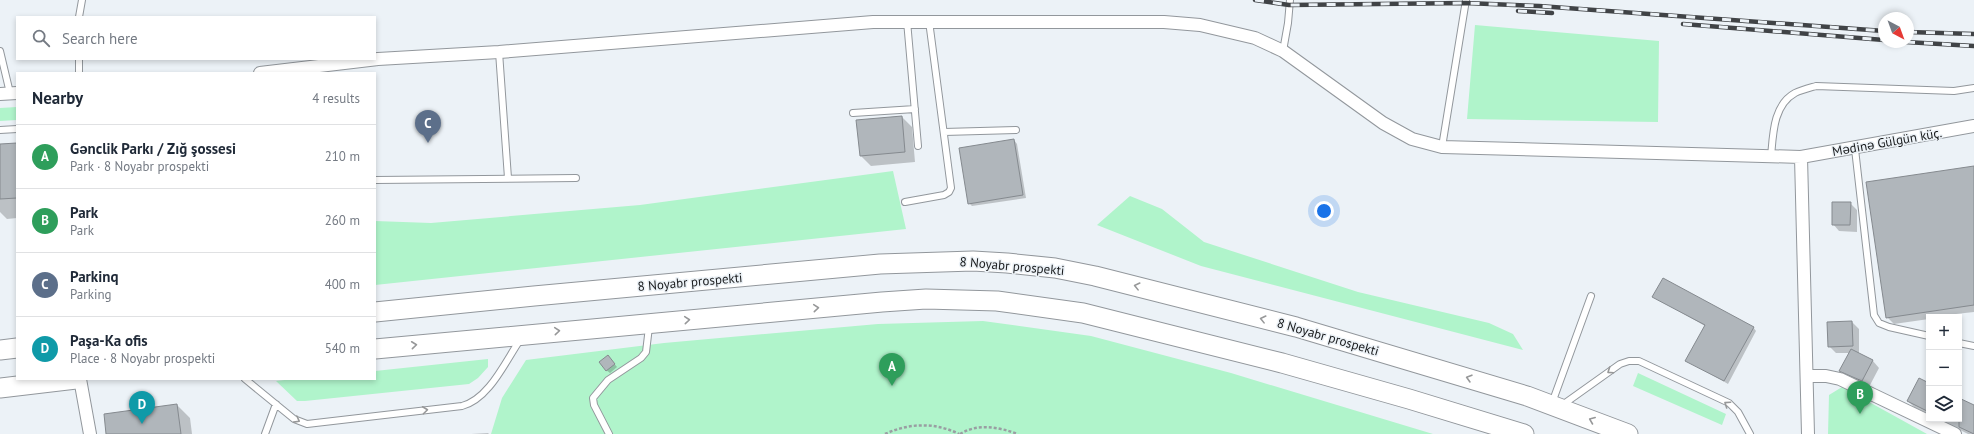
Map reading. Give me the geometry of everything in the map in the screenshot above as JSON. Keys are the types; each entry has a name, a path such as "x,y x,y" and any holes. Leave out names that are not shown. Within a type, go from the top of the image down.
{"highway":[{"name":"8 Noyabr prospekti","path":"376,312 880,264 973,261 1007,263 1055,268 1095,276 1296,327 1555,405 1628,434"},
{"path":"376,349 524,334 897,301 941,299 1004,302 1083,313 1282,363 1524,434"},
{"path":"0,350 16,348"},
{"path":"0,388 68,380"}],"street":[{"name":"Mədinə Gülgün küç.","path":"376,59 499,52 812,26 908,21 1164,22 1200,25 1255,38 1283,51 1383,123 1412,139 1442,147 1801,157 1974,126"},
{"name":"Mədinə Gülgün küç.","path":"268,72 370,60"},
{"path":"1801,157 1808,376 1808,434"},
{"path":"1808,376 1826,376 1840,379 1955,434"},
{"path":"80,380 90,434"}],"lane":[{"path":"79,16 82,0"},
{"path":"1283,51 1290,0"},
{"path":"1442,147 1466,0"},
{"path":"908,21 918,146"},
{"path":"905,202 944,195 949,192 951,188 929,21"},
{"path":"0,51 9,93"},
{"path":"499,52 508,178"},
{"path":"79,60 79,72"},
{"path":"1771,157 1775,121 1782,105 1795,93 1816,86 1954,91 1974,88"},
{"path":"853,113 915,109"},
{"path":"0,130 16,129"},
{"path":"944,132 1016,130"},
{"path":"1855,148 1874,315 1879,323 1889,327 1926,335"},
{"path":"376,180 576,178"},
{"path":"1555,405 1591,296"},
{"path":"609,434 595,409 594,398 608,380 641,358 646,352 649,324"},
{"path":"246,380 294,419 307,424 471,403 483,395 524,334"},
{"path":"1962,344 1974,346"},
{"path":"1555,405 1620,364 1629,361 1639,361 1729,403 1738,412 1750,434"},
{"path":"264,434 276,404"}],"path":[{"path":"885,434 909,426 926,424 949,429 959,434 970,428 978,427 1001,428 1018,434"}],"green space":[{"path":"1475,25 1659,41 1658,122 1467,119"},
{"path":"16,107 16,120 0,121 0,108"},
{"path":"893,171 906,229 376,285 376,221 431,223 640,205"},
{"path":"1130,196 1162,209 1204,242 1358,292 1489,323 1513,334 1523,350 1201,266 1097,225"},
{"path":"983,321 1091,336 1231,373 1433,434 491,434 502,398 526,360 664,343 878,324"},
{"path":"488,359 488,367 478,378 469,384 297,401 276,381 376,380 376,371"},
{"path":"1638,373 1726,414 1722,425 1633,386"},
{"path":"1842,387 1927,434 1828,434 1829,395"}],"building":[{"path":"902,116 905,152 860,156 856,120"},
{"path":"1014,139 1023,195 968,204 959,148"},
{"path":"16,143 16,198 0,199 0,144"},
{"path":"1974,166 1974,305 1886,318 1866,182"},
{"path":"1832,202 1851,202 1850,225 1832,225"},
{"path":"1663,278 1754,327 1724,381 1685,361 1705,325 1652,297"},
{"path":"1852,321 1853,346 1828,347 1827,322"},
{"path":"1851,349 1873,360 1862,381 1839,371"},
{"path":"608,355 615,364 606,371 599,362"},
{"path":"1919,378 1926,382 1926,410 1907,401"},
{"path":"1962,399 1974,405 1974,434 1959,427 1959,422 1962,422"},
{"path":"177,404 181,434 106,434 104,414"}],"railway":[{"path":"1255,0 1289,5 1466,3 1539,6 1878,31"},
{"path":"1518,11 1552,13"},
{"path":"1683,24 1878,40"},
{"path":"1914,32 1974,34"},
{"path":"1914,42 1974,46"}],"place":[{"name":"Parkinq","path":"428,143"},
{"name":"Gənclik Parkı / Zığ şossesi","path":"892,386"},
{"name":"Park","path":"1860,414"},
{"name":"Paşa-Ka ofis","path":"142,424"}]}
